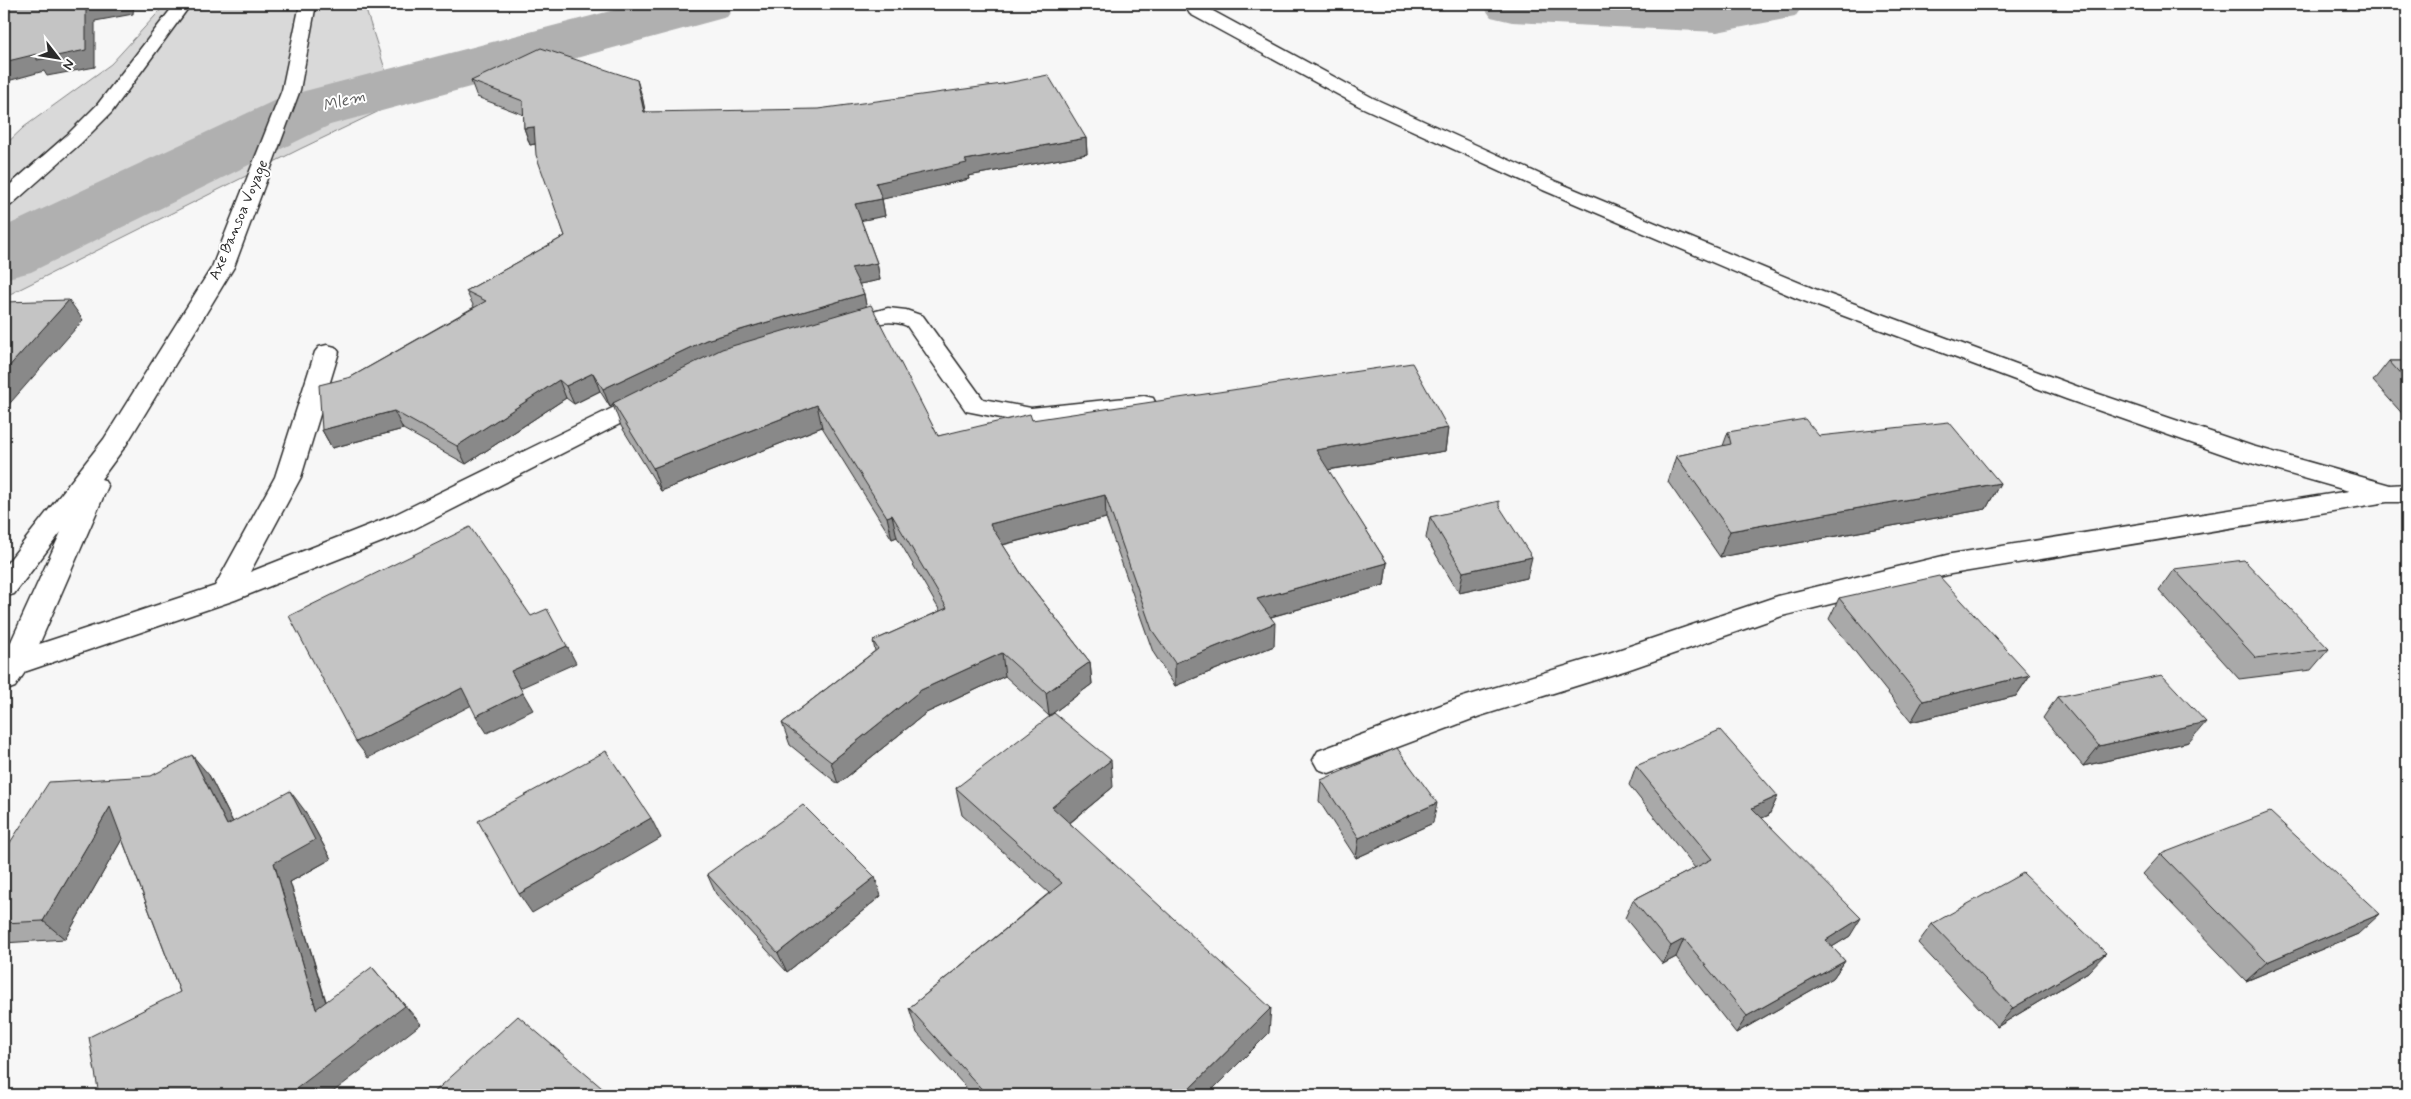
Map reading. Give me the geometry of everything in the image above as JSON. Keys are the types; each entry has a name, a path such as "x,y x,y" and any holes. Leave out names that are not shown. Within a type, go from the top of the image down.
{"main road":[{"path":"4,200 74,139 104,109 183,4"},
{"name":"Axe Bansoa Voyage","path":"4,587 113,445 223,267 291,90 303,38 308,4"},
{"path":"1192,4 1196,10 1366,102 1550,186 1804,292 2075,394 2243,452 2399,494"},
{"path":"824,332 890,312 904,315 915,321 975,405 1031,416 1144,404"},
{"path":"225,593 288,477 327,352"},
{"path":"8,668 225,593 402,524 667,390"},
{"name":"Axe Bansoa Voyage","path":"8,668 113,445"},
{"path":"1330,760 1471,707 1616,662 1787,604 1951,564 2399,494"}],"shaded area":[{"path":"166,4 364,4 396,103 4,297 4,146 24,127 111,64"}],"building":[{"path":"4,4 93,4 86,5 86,50 37,60 37,54 4,62"},
{"path":"541,48 637,80 644,112 818,109 1002,84 1048,75 1086,138 965,160 967,163 876,183 882,199 855,204 877,263 851,268 864,294 706,340 603,389 593,373 566,386 559,380 457,446 394,411 322,430 319,385 351,377 486,301 466,291 565,236 536,155 534,127 524,128 523,101 471,81"},
{"path":"69,300 4,372 4,302"},
{"path":"871,305 938,436 1030,414 1032,420 1412,363 1448,428 1316,450 1387,563 1257,599 1275,623 1175,663 1152,630 1105,495 990,524 1022,575 1090,662 1046,693 1002,653 921,690 831,762 782,723 878,649 873,641 947,608 892,515 887,517 817,405 653,468 613,403 722,349"},
{"path":"2389,361 2407,361 2407,381"},
{"path":"1805,419 1819,436 1949,422 2000,483 1730,531 1676,456 1731,444 1728,432"},
{"path":"1499,501 1499,506 1532,557 1463,572 1430,517"},
{"path":"470,527 531,616 547,609 567,646 511,671 523,693 476,716 462,688 356,742 289,616"},
{"path":"2244,560 2329,649 2256,658 2174,569"},
{"path":"1939,576 2030,675 1923,701 1839,598"},
{"path":"2162,675 2206,722 2099,746 2057,697"},
{"path":"1054,713 1111,760 1052,807 1271,1008 1183,1095 987,1095 909,1008 1062,883 956,788"},
{"path":"1720,730 1778,796 1752,808 1861,918 1826,940 1845,961 1747,1016 1684,939 1671,946 1633,900 1712,859 1636,766"},
{"path":"1397,748 1437,803 1359,838 1321,780"},
{"path":"606,751 651,818 519,894 478,821"},
{"path":"192,755 227,825 290,791 315,840 274,863 316,1009 372,967 405,1006 288,1095 99,1095 89,1037 180,992 110,807 43,921 4,923 4,852 49,782 151,776"},
{"path":"803,805 875,877 778,953 707,874"},
{"path":"2270,812 2380,914 2267,962 2161,854"},
{"path":"2023,873 2106,953 2013,1008 1932,924"},
{"path":"518,1016 609,1094 431,1095"}],"waterway":[{"name":"Mlem","path":"4,256 306,111 706,4"},
{"name":"Mlem","path":"1512,4 1717,14 1774,4"}]}
